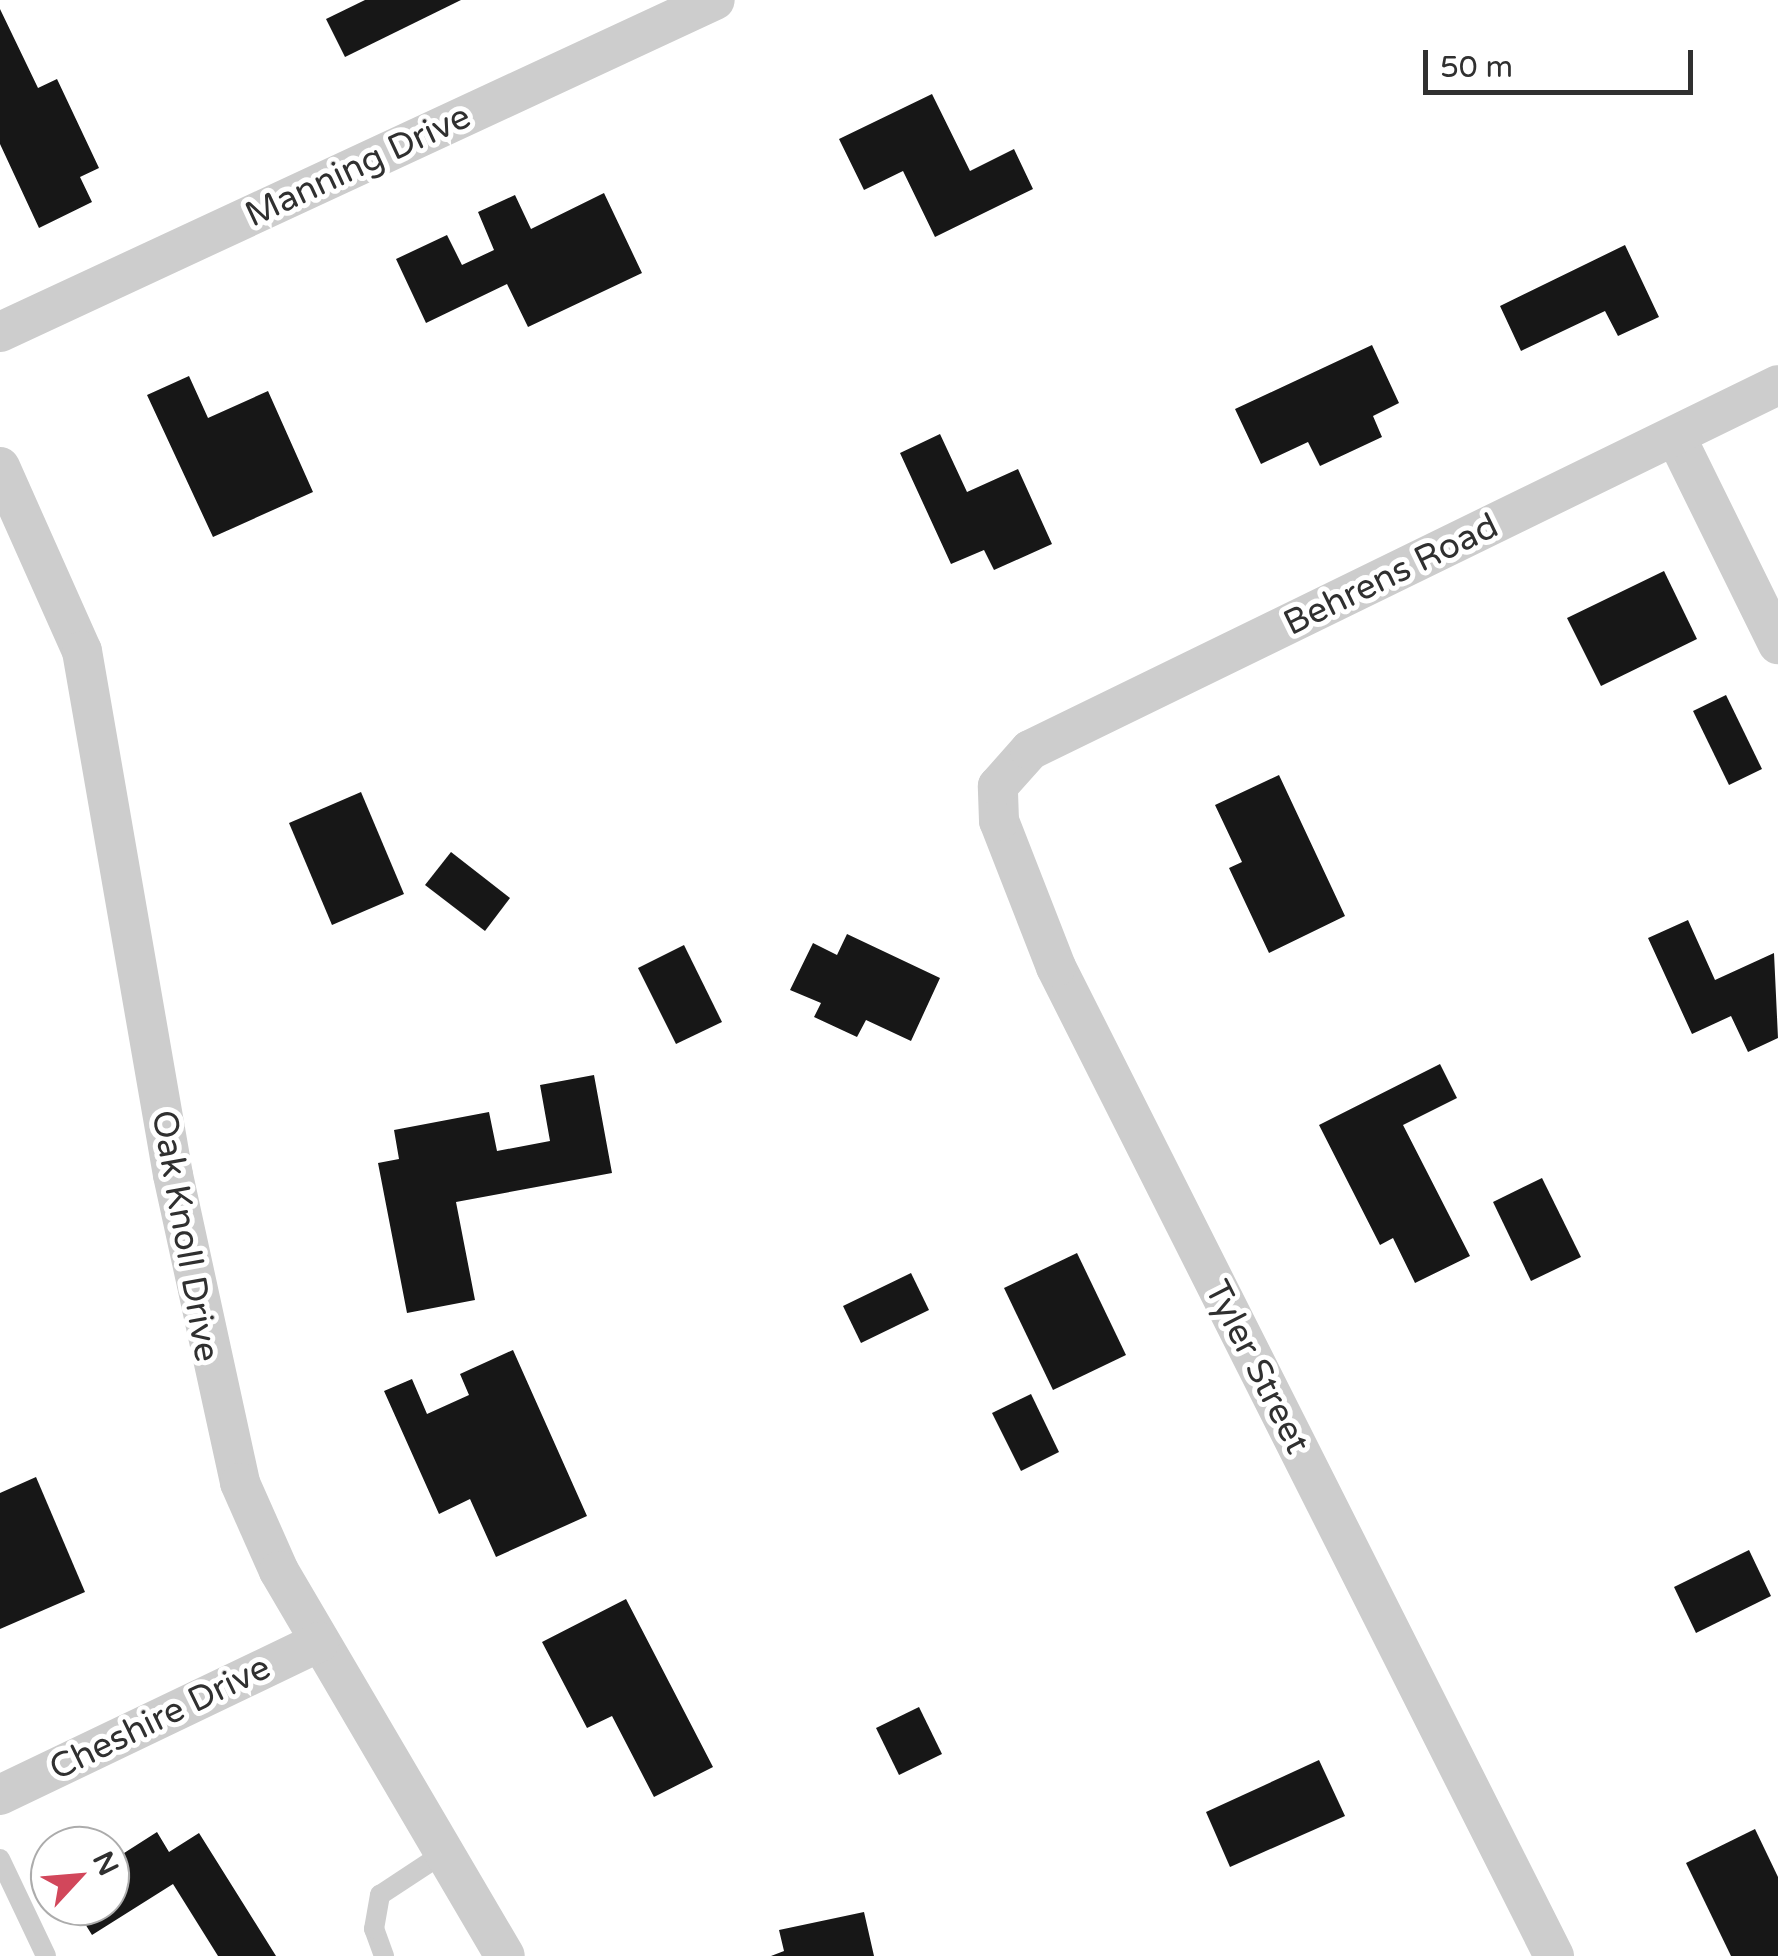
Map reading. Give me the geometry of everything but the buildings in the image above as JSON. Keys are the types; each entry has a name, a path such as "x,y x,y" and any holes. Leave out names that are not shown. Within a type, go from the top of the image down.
{"street":[{"name":"Manning Drive","path":"0,332 715,0"},
{"name":"Behrens Road","path":"1006,768 1778,385"},
{"path":"1676,437 1778,644"},
{"name":"Oak Knoll Drive","path":"0,467 82,651 220,1423 278,1570 505,1956"},
{"name":"Tyler Street","path":"1006,768 999,821 1056,967 1554,1956"},
{"name":"Cheshire Drive","path":"0,1795 319,1642"}],"lane":[{"path":"384,1956 374,1929 380,1895 444,1852"},
{"path":"0,1859 46,1956"}]}
